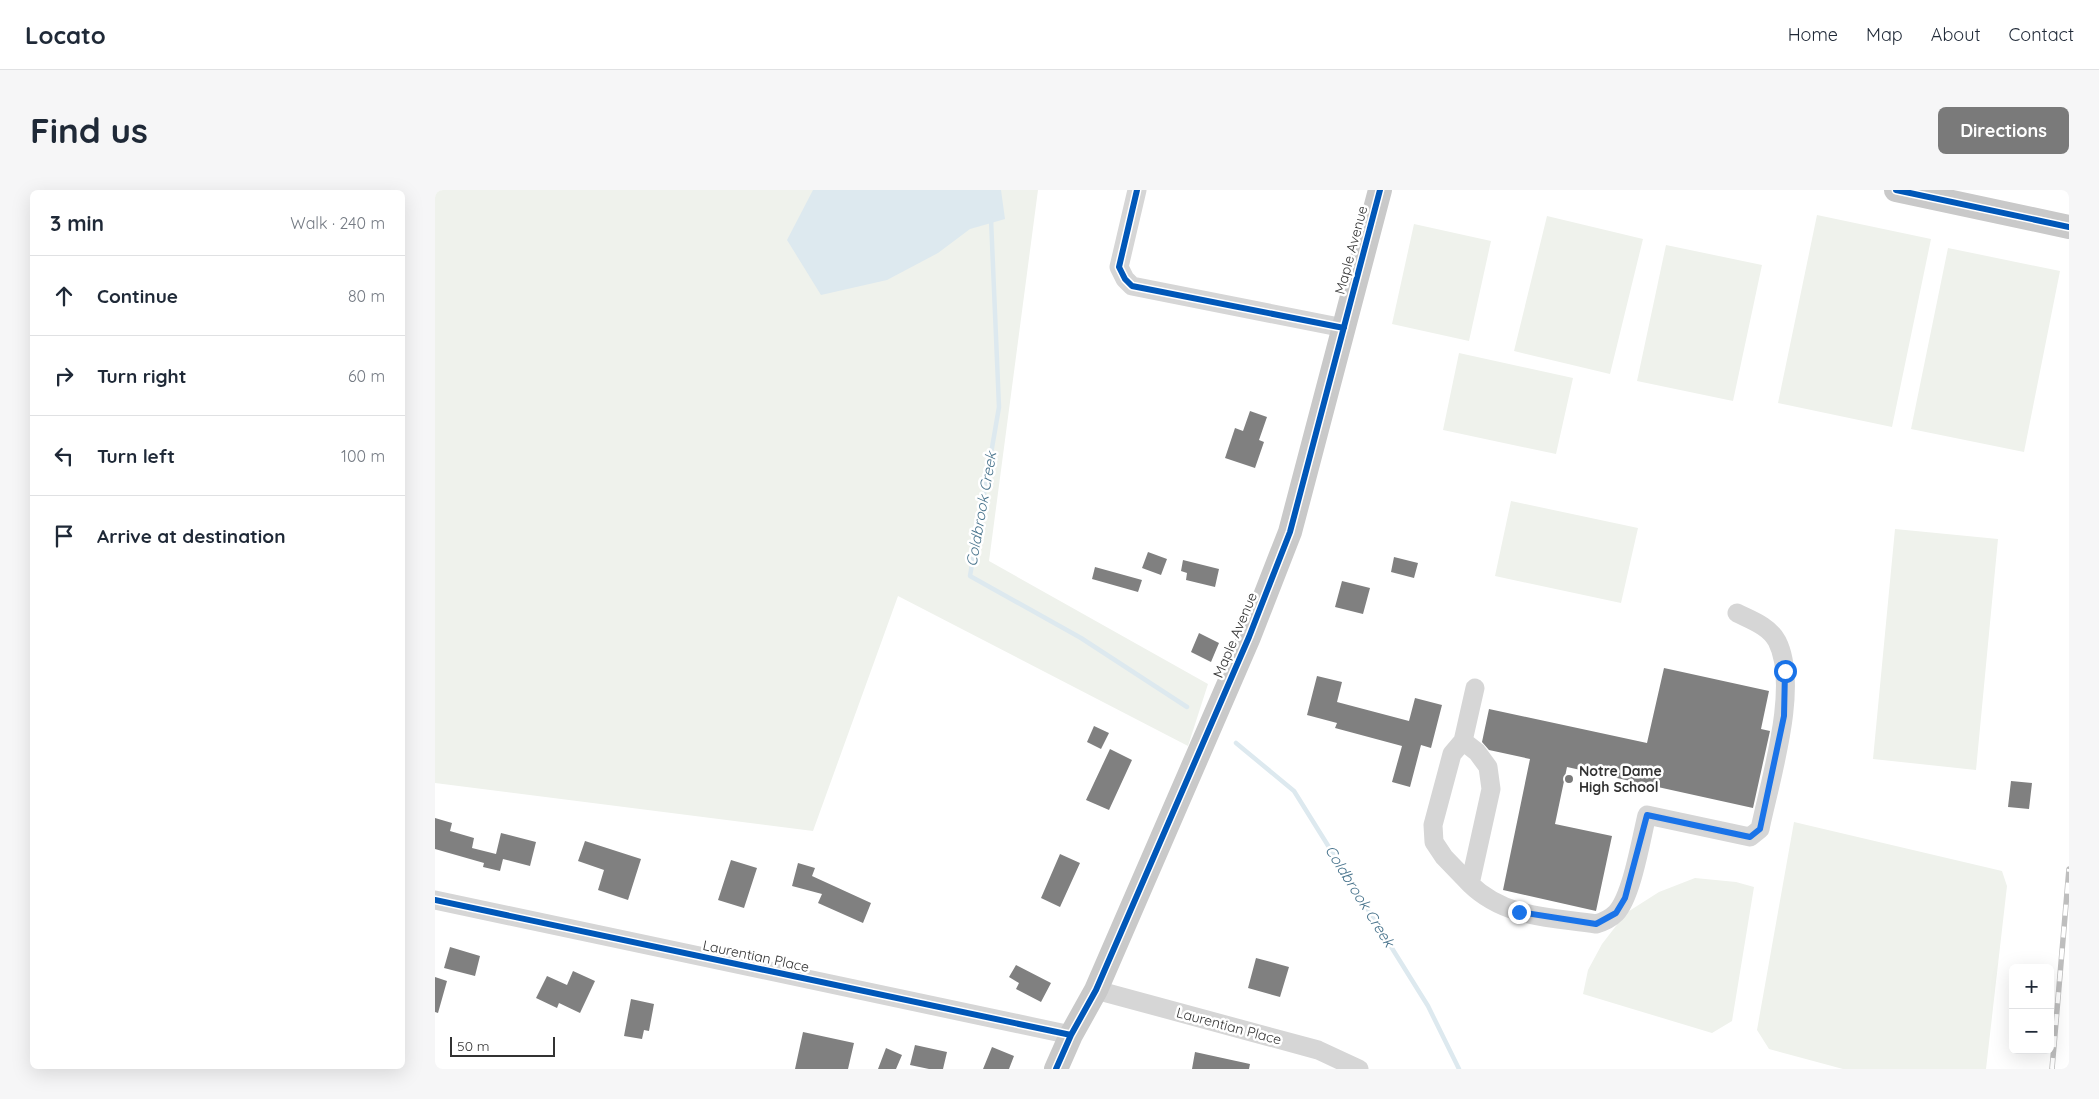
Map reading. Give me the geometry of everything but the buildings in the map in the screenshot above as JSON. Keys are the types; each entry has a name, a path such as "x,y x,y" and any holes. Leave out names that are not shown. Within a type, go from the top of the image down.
{"main road":[{"path":"1896,190 2069,227"},
{"name":"Maple Avenue","path":"1057,1069 1071,1035 1096,990 1249,637 1290,532 1344,328 1374,191"}],"street":[{"path":"1137,190 1119,267 1131,286 1344,328"},
{"path":"1475,688 1463,740 1452,754 1433,825 1434,842 1444,857 1470,884 1483,896 1499,906 1519,912 1596,924 1616,913 1625,898 1647,815 1750,837 1760,829 1784,716 1785,671 1776,640 1762,625 1737,613"},
{"path":"1463,740 1477,752 1488,767 1491,789 1470,884"},
{"name":"Laurentian Place","path":"435,900 1071,1035"},
{"name":"Laurentian Place","path":"1096,990 1318,1050 1359,1069"}],"shaded area":[{"path":"435,190 1038,190 989,561 1208,684 1188,746 898,596 813,831 435,783"},
{"path":"813,190 1001,190 1005,219 970,229 938,253 887,280 821,295 787,240"},
{"path":"1817,215 1931,239 1892,427 1778,403"},
{"path":"1547,216 1643,239 1610,374 1514,351"},
{"path":"1414,224 1491,241 1469,341 1392,324"},
{"path":"1666,245 1762,265 1733,401 1637,381"},
{"path":"1948,248 2060,271 2024,452 1911,429"},
{"path":"1459,353 1573,378 1556,454 1443,430"},
{"path":"1511,501 1638,528 1621,603 1495,576"},
{"path":"1895,529 1998,539 1976,770 1873,759"},
{"path":"1794,822 2002,871 2007,886 1986,1069 1843,1069 1769,1049 1757,1030"},
{"path":"1695,878 1736,882 1754,887 1732,1021 1712,1033 1583,994 1588,970 1602,944 1626,913 1659,892"}],"waterway":[{"name":"Coldbrook Creek","path":"991,219 999,407 970,576 1081,638 1187,707"},
{"name":"Coldbrook Creek","path":"1236,743 1294,791 1428,1006 1459,1069"}],"railway":[{"path":"2052,1069 2069,869"}],"cycle path":[{"path":"1137,190 1119,267 1125,279 1132,286 1344,328"},
{"path":"1056,1069 1071,1035 1096,990 1249,637 1290,532 1380,190"},
{"path":"1896,190 2069,227"},
{"path":"435,900 1071,1035"}],"place":[{"name":"Notre Dame High School","path":"1569,779"}],"route":[{"path":"1519,912 1596,924 1604,922 1616,913 1625,898 1647,815 1750,837 1760,829 1784,716 1785,671"}]}
